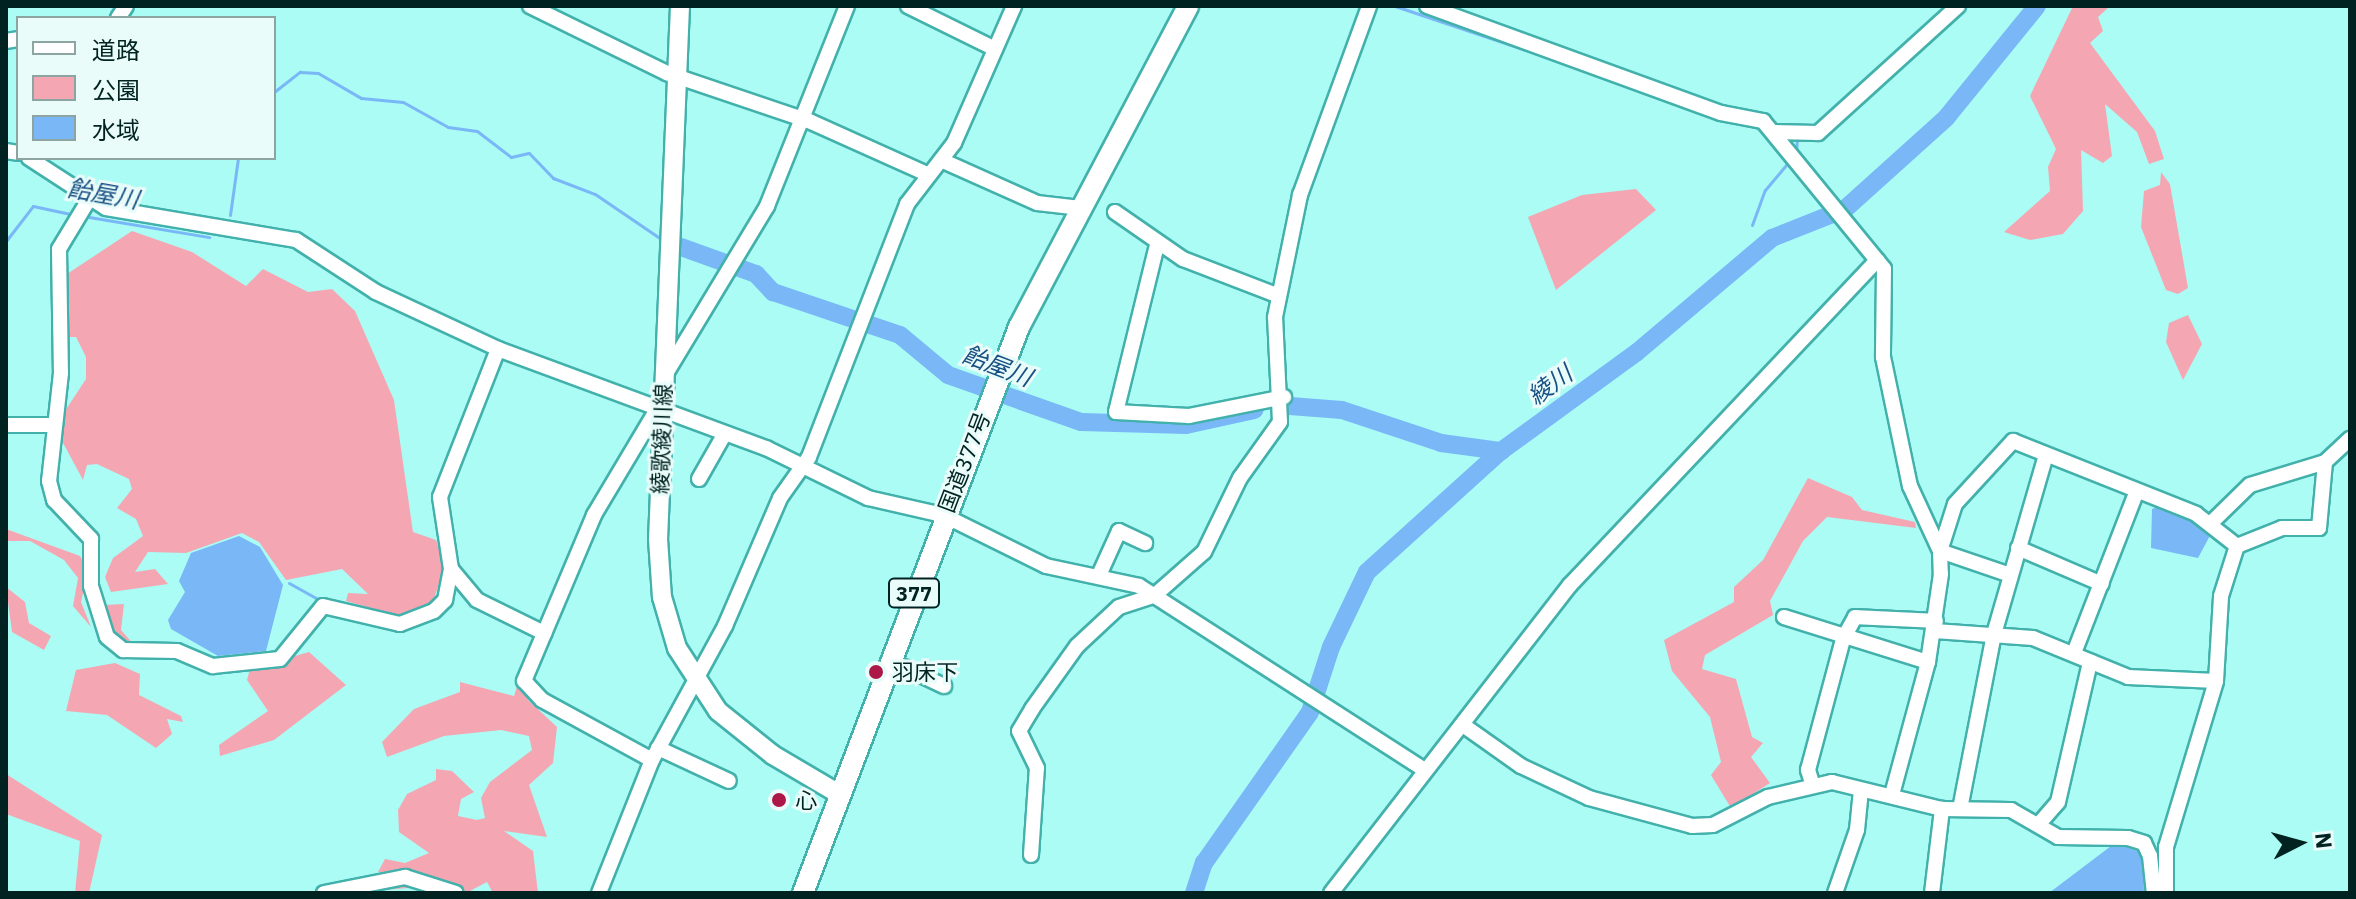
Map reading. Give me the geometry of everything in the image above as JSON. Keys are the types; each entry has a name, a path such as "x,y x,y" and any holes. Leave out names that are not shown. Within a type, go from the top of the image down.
{"highway":[{"name":"国道377号","path":"803,893 994,386 1081,208 1188,6"}],"main road":[{"name":"綾歌綾川線","path":"680,6 659,412 662,597 694,680 718,711 773,755 839,794"}],"street":[{"path":"530,6 677,76 802,122 927,174"},
{"path":"663,379 767,206 847,6"},
{"path":"908,6 995,49"},
{"path":"599,893 655,754 694,680 780,498 804,465 862,325 907,204 927,174 941,160 1014,6"},
{"path":"1031,855 1037,768 1019,731 1077,646 1119,607 1155,595 1204,552 1240,478 1280,422 1284,397 1279,296 1310,153 1335,110 1369,6"},
{"path":"1427,6 1721,113 1763,121 1875,255 1885,280 1883,357 1908,474 1940,551 2010,575"},
{"path":"1775,135 1818,133 1958,6"},
{"path":"26,160 82,210 296,240 376,292 498,349 804,465 868,498 943,515 1046,566 1100,573 1155,595 1422,766"},
{"path":"941,160 1037,203 1081,208"},
{"path":"82,210 57,260 64,291 55,425 54,500 91,539 91,586 107,637 123,650 177,651 213,666 280,659 323,606 400,624 434,611 445,600 451,569 440,497 498,349"},
{"path":"1115,212 1157,245 1279,296"},
{"path":"1157,245 1116,412 1189,416 1284,397"},
{"path":"1331,893 1422,766 1463,725 1608,542 1875,255"},
{"path":"659,412 594,515 524,681 528,691 655,754 729,781"},
{"path":"6,425 55,425"},
{"path":"699,479 724,435"},
{"path":"2211,523 2250,485 2325,462 2350,439"},
{"path":"1893,791 1936,626 1940,551 1955,504 2013,441 2211,523 2237,546"},
{"path":"1960,809 1994,634 2046,455"},
{"path":"2237,546 2282,528 2319,528 2325,462"},
{"path":"2074,653 2136,493"},
{"path":"1100,573 1119,531 1145,543"},
{"path":"2166,893 2171,824 2216,681 2221,596 2237,546"},
{"path":"2018,548 2102,584"},
{"path":"451,569 477,600 544,633"},
{"path":"1812,783 1808,770 1843,639 1864,613 1994,634 2074,653 2128,677 2216,681"},
{"path":"1784,617 1843,639 1928,662"},
{"path":"889,660 944,686"},
{"path":"2038,825 2058,802 2090,662"},
{"path":"1463,725 1521,766 1589,798 1692,826 1812,783 1893,791 1942,809 2011,810 2058,837 2144,843 2154,893"},
{"path":"1835,893 1857,830 1861,790"},
{"path":"1932,893 1942,809"},
{"path":"324,893 405,877 456,893"}],"green space":[{"path":"2073,6 2110,6 2098,17 2103,31 2090,43 2155,131 2164,159 2149,164 2137,132 2105,104 2112,156 2103,163 2081,150 2083,211 2063,234 2030,240 2004,232 2050,191 2048,167 2056,149 2030,96"},
{"path":"2161,172 2170,184 2188,288 2178,294 2166,290 2141,227 2144,191 2160,185"},
{"path":"1636,189 1656,210 1556,290 1528,217 1582,195"},
{"path":"132,231 192,252 246,286 263,269 308,292 332,289 355,311 394,400 413,532 436,540 445,568 431,606 401,617 346,601 348,593 368,594 342,569 286,580 259,542 242,533 186,553 148,552 135,572 155,569 168,584 111,592 105,577 113,558 143,536 136,519 117,508 132,489 129,479 97,464 87,465 83,480 62,441 61,417 86,379 86,357 76,337 62,337 67,274"},
{"path":"2188,315 2202,344 2183,380 2166,342 2169,323"},
{"path":"1808,478 1852,497 1862,510 1915,522 1916,528 1827,517 1803,541 1770,601 1773,615 1705,655 1702,669 1736,679 1752,737 1763,743 1751,757 1770,783 1731,808 1711,775 1721,762 1710,717 1672,671 1664,640 1734,602 1734,587 1763,560"},
{"path":"6,529 80,556 88,570 81,602 91,627 73,606 78,578 64,560 30,541 6,541"},
{"path":"6,587 25,602 29,623 51,636 44,650 12,632"},
{"path":"124,604 121,630 135,646 110,636 104,605"},
{"path":"309,652 346,685 274,740 220,756 219,745 268,711 247,680 250,669"},
{"path":"115,663 140,674 139,695 181,716 183,722 167,719 172,734 156,748 107,715 66,711 76,670"},
{"path":"522,671 528,700 557,727 553,763 529,785 547,837 504,831 533,851 538,893 493,893 487,882 468,892 421,873 378,872 385,859 405,863 429,853 399,832 398,810 407,794 436,780 436,769 452,771 474,792 461,799 458,816 477,820 485,818 481,798 490,782 532,750 529,736 501,730 444,736 387,757 382,742 414,709 460,692 460,682 514,696"},
{"path":"6,774 102,835 89,893 75,893 80,841 6,814"},
{"path":"384,882 421,887 344,893"}],"water":[{"path":"2162,505 2213,530 2198,558 2151,548 2152,509"},
{"path":"239,536 260,547 283,585 266,651 218,656 171,629 168,620 185,592 179,581 191,553"},
{"path":"2115,843 2143,853 2144,893 2049,893"}],"waterway":[{"path":"1395,6 1757,128"},
{"name":"綾川","path":"1194,893 1204,863 1310,712 1331,647 1367,572 1501,451 1636,353 1772,238 1845,209 1946,118 2037,6"},
{"path":"563,14 588,27"},
{"name":"飴屋川","path":"276,90 300,72 318,73 361,98 403,102 448,127 477,131 511,157 529,153 553,178 595,194 661,239"},
{"path":"1796,152 1797,138"},
{"name":"飴屋川","path":"230,215 238,160"},
{"path":"1752,225 1765,190 1789,161"},
{"name":"飴屋川","path":"6,241 33,206 75,215"},
{"name":"飴屋川","path":"83,216 209,237"},
{"name":"飴屋川","path":"681,247 756,274 773,292 900,335 948,375 1081,422 1186,425 1254,410"},
{"name":"飴屋川","path":"1290,406 1342,410 1441,443 1501,451"},
{"path":"289,583 321,601"},
{"path":"329,601 342,603"}],"place":[{"name":"羽床下","path":"876,672"},
{"name":"心","path":"779,800"}]}
